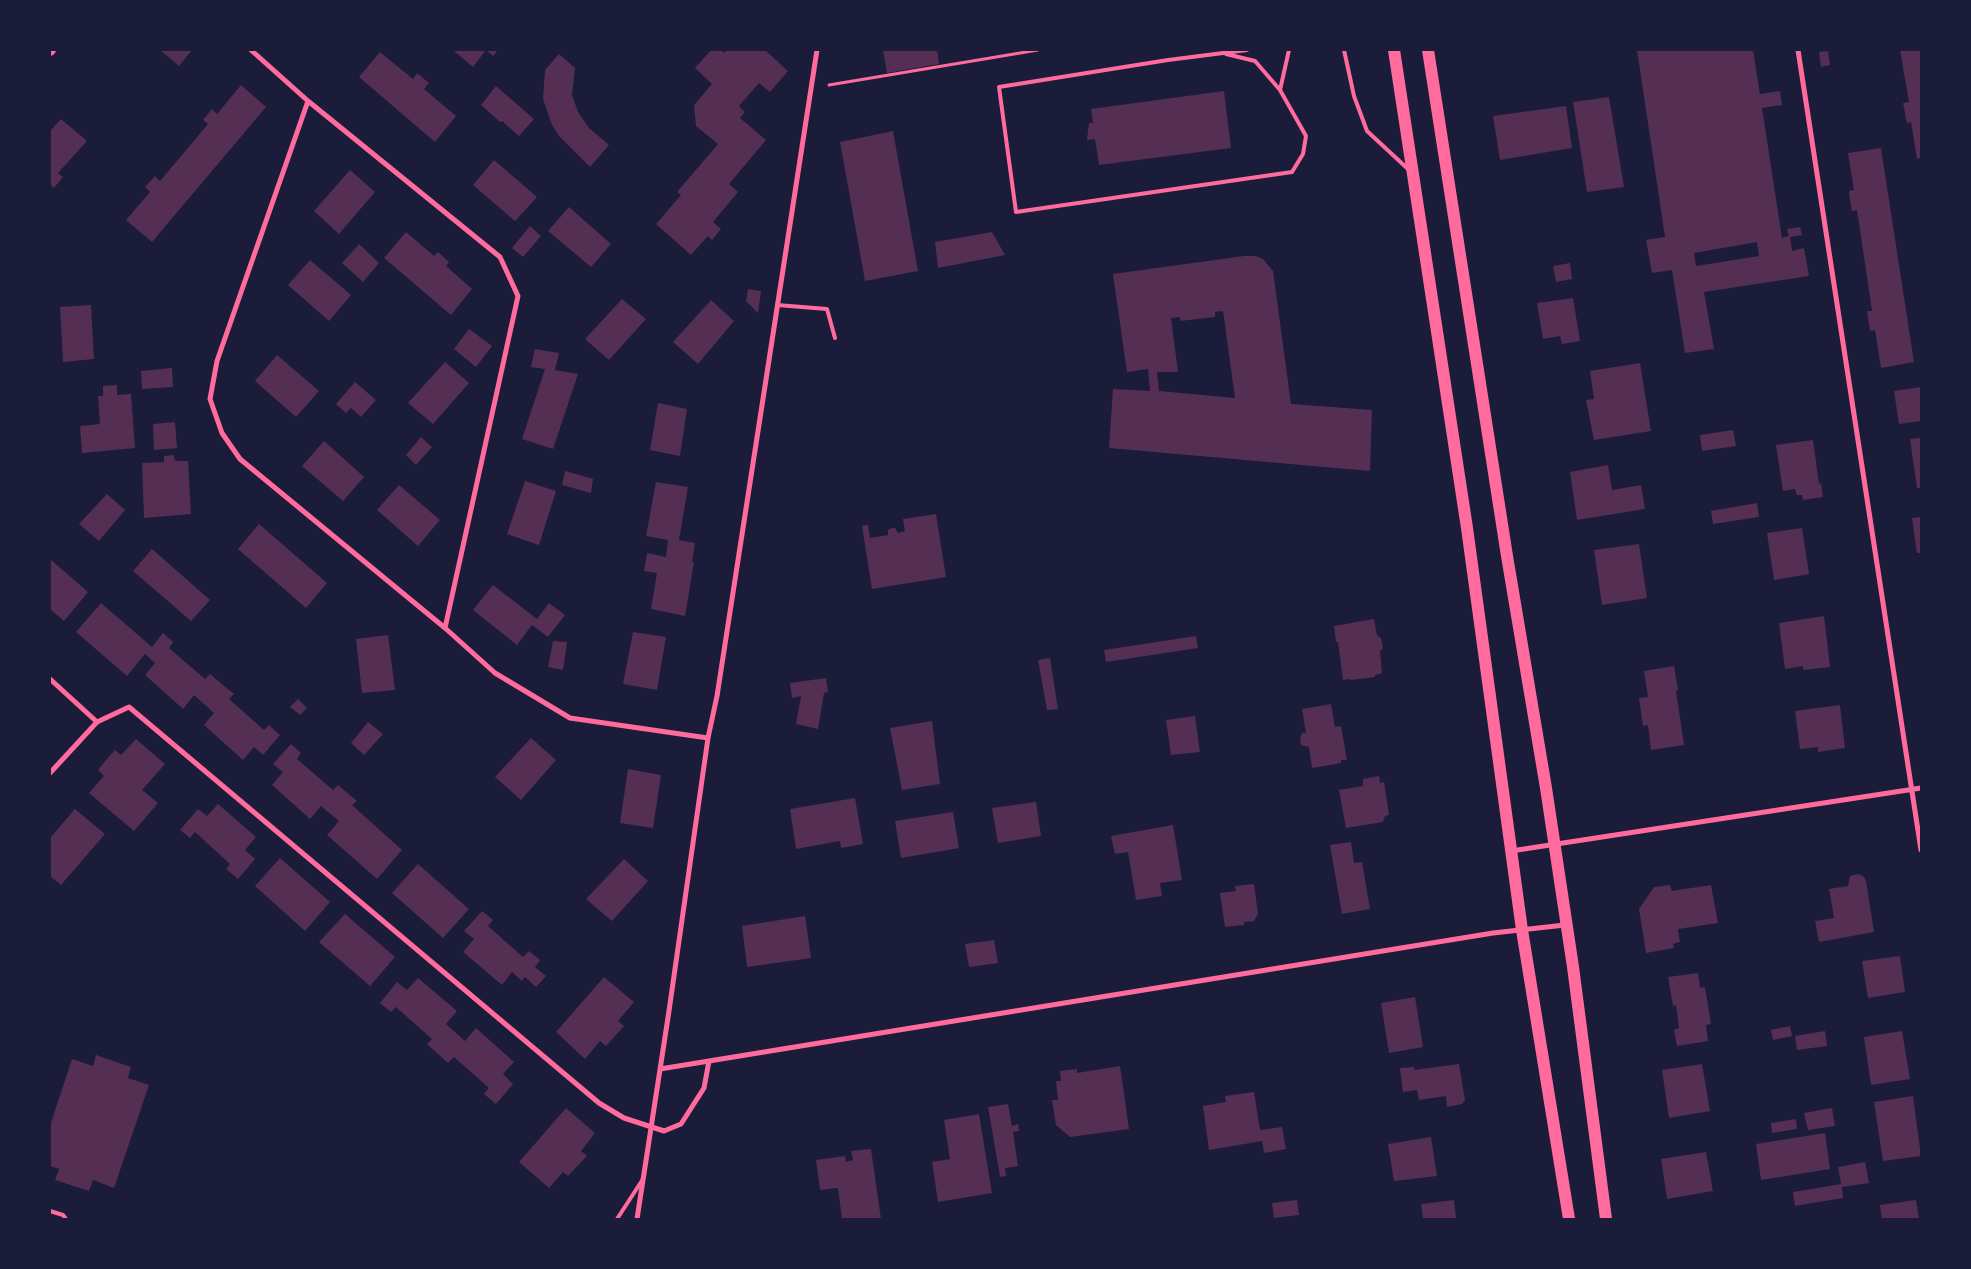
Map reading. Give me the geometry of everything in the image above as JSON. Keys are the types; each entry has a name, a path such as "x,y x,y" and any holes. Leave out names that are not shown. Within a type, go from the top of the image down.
{"main road":[{"path":"1394,50 1467,528 1510,851 1569,1219"},
{"path":"1428,50 1473,344 1567,924 1606,1219"}],"street":[{"path":"250,50 308,101 500,258 518,296 445,628"},
{"path":"637,1219 708,738 717,696 817,50"},
{"path":"1798,50 1921,850"},
{"path":"308,101 217,361 210,399 222,433 240,459 445,628 495,673 570,718 708,738"},
{"path":"50,679 98,722"},
{"path":"50,773 98,722 129,707 599,1103 624,1118 664,1131 681,1124 704,1088 709,1061"},
{"path":"1510,851 1921,788"},
{"path":"660,1069 1483,934 1567,924"}],"lane":[{"path":"1223,53 1255,61 1280,90 1306,136 1303,154 1292,172 1016,212 999,87 1168,60 1223,53 1247,50"},
{"path":"1280,90 1289,50"},
{"path":"1344,50 1354,96 1366,131 1412,173"},
{"path":"777,305 827,309 835,338"},
{"path":"617,1219 643,1177"},
{"path":"50,1211 63,1215 66,1219"}],"path":[{"path":"812,88 1038,50"}],"building":[{"path":"160,50 192,50 179,66"},
{"path":"453,50 486,50 473,67"},
{"path":"486,50 498,50 493,56"},
{"path":"711,50 721,50 724,53 726,50 765,50 788,71 770,92 759,83 739,106 745,112 740,118 766,140 729,184 738,192 713,222 721,229 712,240 708,236 691,255 656,224 681,195 677,192 718,144 696,126 694,105 712,84 695,68"},
{"path":"883,50 937,50 939,64 887,73"},
{"path":"1637,50 1753,50 1760,94 1780,91 1782,105 1762,108 1782,238 1789,236 1787,229 1800,227 1802,235 1790,237 1792,251 1804,248 1809,276 1704,292 1714,349 1685,353 1672,270 1652,273 1646,240 1665,237","holes":["1757,242 1759,256 1696,266 1694,253"]},
{"path":"1900,50 1921,50 1921,158 1917,159 1911,122 1907,123 1903,103 1909,102"},
{"path":"1828,51 1830,65 1821,67 1819,52"},
{"path":"380,52 413,79 417,73 429,83 424,89 456,116 435,142 359,77"},
{"path":"559,54 575,68 572,95 578,112 589,128 609,145 590,167 559,136 552,125 543,99 545,70"},
{"path":"241,85 266,107 152,242 126,220 150,192 145,187 155,176 160,181 208,124 203,120 212,109 217,114"},
{"path":"496,86 534,119 519,136 481,105"},
{"path":"1224,91 1231,148 1099,165 1095,139 1087,140 1089,123 1093,123 1091,109"},
{"path":"1609,97 1624,187 1587,192 1573,102"},
{"path":"1566,106 1572,148 1500,160 1493,116"},
{"path":"61,119 87,141 58,173 63,177 54,188 50,185 50,131"},
{"path":"893,131 918,271 865,281 840,142"},
{"path":"1881,148 1914,362 1881,368 1875,330 1870,331 1867,311 1872,311 1857,210 1852,211 1850,200 1849,191 1854,190 1848,153"},
{"path":"494,160 537,197 515,221 473,185"},
{"path":"350,170 375,192 339,234 314,211"},
{"path":"569,207 611,244 591,267 548,231"},
{"path":"530,226 541,236 523,257 512,248"},
{"path":"406,232 434,256 438,252 449,262 446,266 472,289 451,315 384,258"},
{"path":"992,232 1005,255 938,268 935,242"},
{"path":"359,244 379,263 363,282 342,263"},
{"path":"1244,256 1256,256 1263,259 1273,271 1291,404 1372,410 1370,471 1109,448 1113,389 1150,391 1148,369 1127,372 1113,274","holes":["1223,311 1235,398 1159,391 1157,372 1178,372 1171,318 1180,317 1180,321 1215,317 1215,312"]},
{"path":"310,260 351,295 329,321 288,285"},
{"path":"1570,263 1572,279 1556,282 1553,266"},
{"path":"748,289 761,291 758,313 746,301"},
{"path":"1573,298 1580,341 1562,344 1560,336 1543,339 1537,303"},
{"path":"622,299 646,319 609,360 585,339"},
{"path":"711,300 734,321 698,364 673,342"},
{"path":"91,305 94,359 63,362 60,307"},
{"path":"469,329 492,346 476,367 454,349"},
{"path":"535,349 559,353 555,370 578,374 553,449 522,439 545,369 531,367"},
{"path":"277,355 319,391 296,417 255,381"},
{"path":"445,362 469,383 433,424 408,403"},
{"path":"1640,363 1651,431 1594,440 1586,400 1594,399 1590,371"},
{"path":"172,368 173,387 142,389 141,371"},
{"path":"355,382 376,400 361,417 351,408 346,413 336,404"},
{"path":"117,385 117,395 131,394 135,448 82,453 80,426 100,424 98,396 103,396 103,386"},
{"path":"1921,387 1921,421 1899,424 1894,391"},
{"path":"658,403 687,409 680,456 650,450"},
{"path":"175,422 177,448 154,450 153,424"},
{"path":"1733,430 1736,446 1702,451 1700,435"},
{"path":"421,437 432,447 416,465 406,455"},
{"path":"1921,438 1921,488 1917,488 1910,439"},
{"path":"1813,440 1819,484 1821,483 1823,497 1803,500 1802,495 1797,495 1795,489 1783,491 1776,445"},
{"path":"324,441 364,477 343,501 302,466"},
{"path":"174,455 175,461 188,461 191,514 144,518 142,463 164,462 164,456"},
{"path":"1608,465 1612,490 1641,485 1645,509 1577,520 1570,472"},
{"path":"565,471 593,479 591,493 562,485"},
{"path":"525,481 556,491 539,545 507,534"},
{"path":"656,482 688,487 679,540 695,543 692,562 694,562 685,616 651,609 657,573 644,571 647,553 666,557 668,540 646,536"},
{"path":"399,485 440,520 418,546 377,510"},
{"path":"107,494 125,510 99,541 79,524"},
{"path":"1757,503 1759,517 1713,524 1711,511"},
{"path":"936,514 946,577 872,589 862,526 868,525 870,538 888,535 888,530 892,528 895,528 898,533 905,531 903,519"},
{"path":"1921,517 1921,553 1917,553 1912,518"},
{"path":"259,524 327,583 306,608 238,549"},
{"path":"1802,528 1809,574 1774,580 1767,533"},
{"path":"1639,544 1647,598 1602,605 1594,550"},
{"path":"152,549 210,600 191,621 133,571"},
{"path":"50,559 88,592 64,621 50,609"},
{"path":"493,585 537,619 549,603 565,615 548,637 532,625 517,645 473,610"},
{"path":"101,603 152,647 163,633 173,642 169,648 205,679 210,674 234,694 229,699 264,730 269,725 280,735 263,755 254,747 243,760 204,725 214,713 194,695 183,709 145,675 155,663 145,654 127,676 76,632"},
{"path":"1824,616 1830,667 1803,670 1803,666 1785,669 1779,623"},
{"path":"1374,619 1377,635 1381,638 1383,648 1380,651 1382,673 1375,675 1375,677 1343,680 1334,626"},
{"path":"633,632 666,637 657,690 623,684"},
{"path":"388,635 395,690 362,693 356,639"},
{"path":"1196,636 1198,648 1106,662 1104,650"},
{"path":"553,641 567,642 563,670 548,667"},
{"path":"1050,658 1058,709 1047,710 1038,660"},
{"path":"1674,666 1684,745 1651,750 1648,725 1643,726 1639,698 1648,697 1644,671"},
{"path":"826,678 828,692 824,693 818,729 796,724 801,696 792,698 790,683"},
{"path":"298,699 307,708 300,715 290,707"},
{"path":"1331,704 1335,727 1341,726 1347,760 1341,760 1341,763 1312,768 1309,747 1301,745 1300,738 1302,733 1306,733 1302,709"},
{"path":"1840,705 1845,748 1818,752 1818,747 1800,749 1795,711"},
{"path":"1195,716 1200,752 1171,755 1166,720"},
{"path":"932,721 940,784 902,790 890,728"},
{"path":"368,722 383,734 364,755 351,743"},
{"path":"531,738 556,760 521,800 495,777"},
{"path":"136,739 165,764 142,790 158,803 134,831 89,793 104,776 98,770 106,760 115,750 121,755"},
{"path":"291,744 301,753 297,759 333,790 338,785 357,801 352,805 402,850 377,879 327,835 339,821 321,806 310,819 272,785 283,772 273,764"},
{"path":"628,769 661,775 653,828 620,823"},
{"path":"1379,776 1380,783 1384,782 1389,815 1385,816 1383,822 1346,828 1339,790 1363,786 1363,779"},
{"path":"855,798 863,844 841,848 840,841 796,849 790,809"},
{"path":"1036,802 1041,836 998,843 992,808"},
{"path":"218,804 256,837 245,850 255,859 238,879 226,869 230,864 195,832 190,838 180,830 198,809 207,816"},
{"path":"75,809 105,834 61,885 50,876 50,838"},
{"path":"953,812 959,848 901,858 895,821"},
{"path":"1173,825 1182,880 1160,883 1162,896 1136,900 1128,852 1115,854 1111,836"},
{"path":"1351,842 1354,863 1362,862 1370,909 1342,914 1330,845"},
{"path":"280,858 330,902 305,931 255,886"},
{"path":"624,859 648,881 612,921 586,899"},
{"path":"418,864 469,909 443,938 392,893"},
{"path":"1859,874 1866,881 1874,932 1819,942 1815,921 1834,918 1829,889 1848,886 1850,876"},
{"path":"1254,884 1258,914 1254,921 1244,922 1244,925 1225,927 1220,893 1236,891 1235,886"},
{"path":"1670,885 1672,891 1711,885 1718,923 1678,929 1680,942 1673,944 1674,948 1646,953 1639,909 1654,887"},
{"path":"482,911 493,920 488,926 523,957 529,951 540,960 535,967 546,976 536,987 525,977 522,981 512,972 502,985 463,952 474,939 464,931"},
{"path":"345,914 395,957 370,986 319,942"},
{"path":"805,916 811,958 747,967 742,926"},
{"path":"994,940 998,963 969,967 965,944"},
{"path":"1900,956 1905,992 1868,998 1862,961"},
{"path":"1698,973 1700,988 1705,987 1711,1024 1706,1025 1708,1041 1677,1046 1674,1030 1679,1028 1676,1005 1673,1006 1668,977"},
{"path":"604,977 634,1002 618,1021 624,1026 606,1046 600,1041 585,1059 556,1032"},
{"path":"418,978 457,1011 446,1024 465,1041 476,1028 514,1062 503,1074 513,1084 496,1104 484,1094 489,1088 454,1057 448,1063 427,1044 432,1039 396,1007 391,1012 380,1003 397,982 407,990"},
{"path":"1415,997 1423,1047 1389,1053 1381,1003"},
{"path":"1790,1026 1792,1036 1773,1040 1771,1030"},
{"path":"1825,1031 1827,1046 1797,1050 1795,1036"},
{"path":"1902,1031 1910,1079 1871,1085 1864,1037"},
{"path":"96,1055 131,1067 128,1078 149,1085 114,1188 93,1180 89,1191 55,1180 59,1169 50,1166 50,1126 72,1059 93,1066"},
{"path":"1459,1064 1465,1100 1462,1104 1447,1107 1446,1096 1419,1100 1417,1090 1403,1092 1400,1068 1414,1067 1414,1070"},
{"path":"1702,1064 1710,1111 1669,1118 1662,1070"},
{"path":"1120,1066 1129,1129 1070,1137 1056,1125 1052,1100 1058,1100 1056,1081 1061,1081 1060,1071 1077,1069 1077,1073"},
{"path":"1254,1092 1260,1130 1282,1127 1286,1149 1264,1153 1262,1141 1209,1150 1203,1106 1226,1102 1225,1096"},
{"path":"1913,1096 1921,1156 1883,1161 1874,1102"},
{"path":"1008,1104 1012,1126 1018,1124 1019,1131 1013,1132 1018,1166 1005,1168 1006,1176 1000,1177 988,1107"},
{"path":"566,1108 595,1133 581,1151 587,1156 568,1176 563,1172 549,1188 519,1162"},
{"path":"1832,1108 1835,1126 1808,1130 1804,1113"},
{"path":"979,1114 992,1193 938,1202 932,1162 950,1159 944,1120"},
{"path":"1796,1119 1797,1129 1772,1133 1771,1123"},
{"path":"1825,1133 1830,1169 1761,1180 1756,1144"},
{"path":"1431,1137 1437,1176 1394,1181 1388,1144"},
{"path":"871,1149 881,1219 842,1219 838,1188 820,1190 816,1160 845,1156 846,1162 853,1160 851,1151"},
{"path":"1706,1152 1713,1191 1667,1199 1661,1159"},
{"path":"1865,1162 1869,1183 1842,1187 1843,1198 1795,1206 1793,1192 1841,1184 1838,1167"},
{"path":"1297,1200 1299,1215 1274,1218 1272,1203"},
{"path":"1454,1200 1456,1219 1423,1219 1421,1204"},
{"path":"1916,1200 1919,1219 1882,1219 1880,1205"}]}
